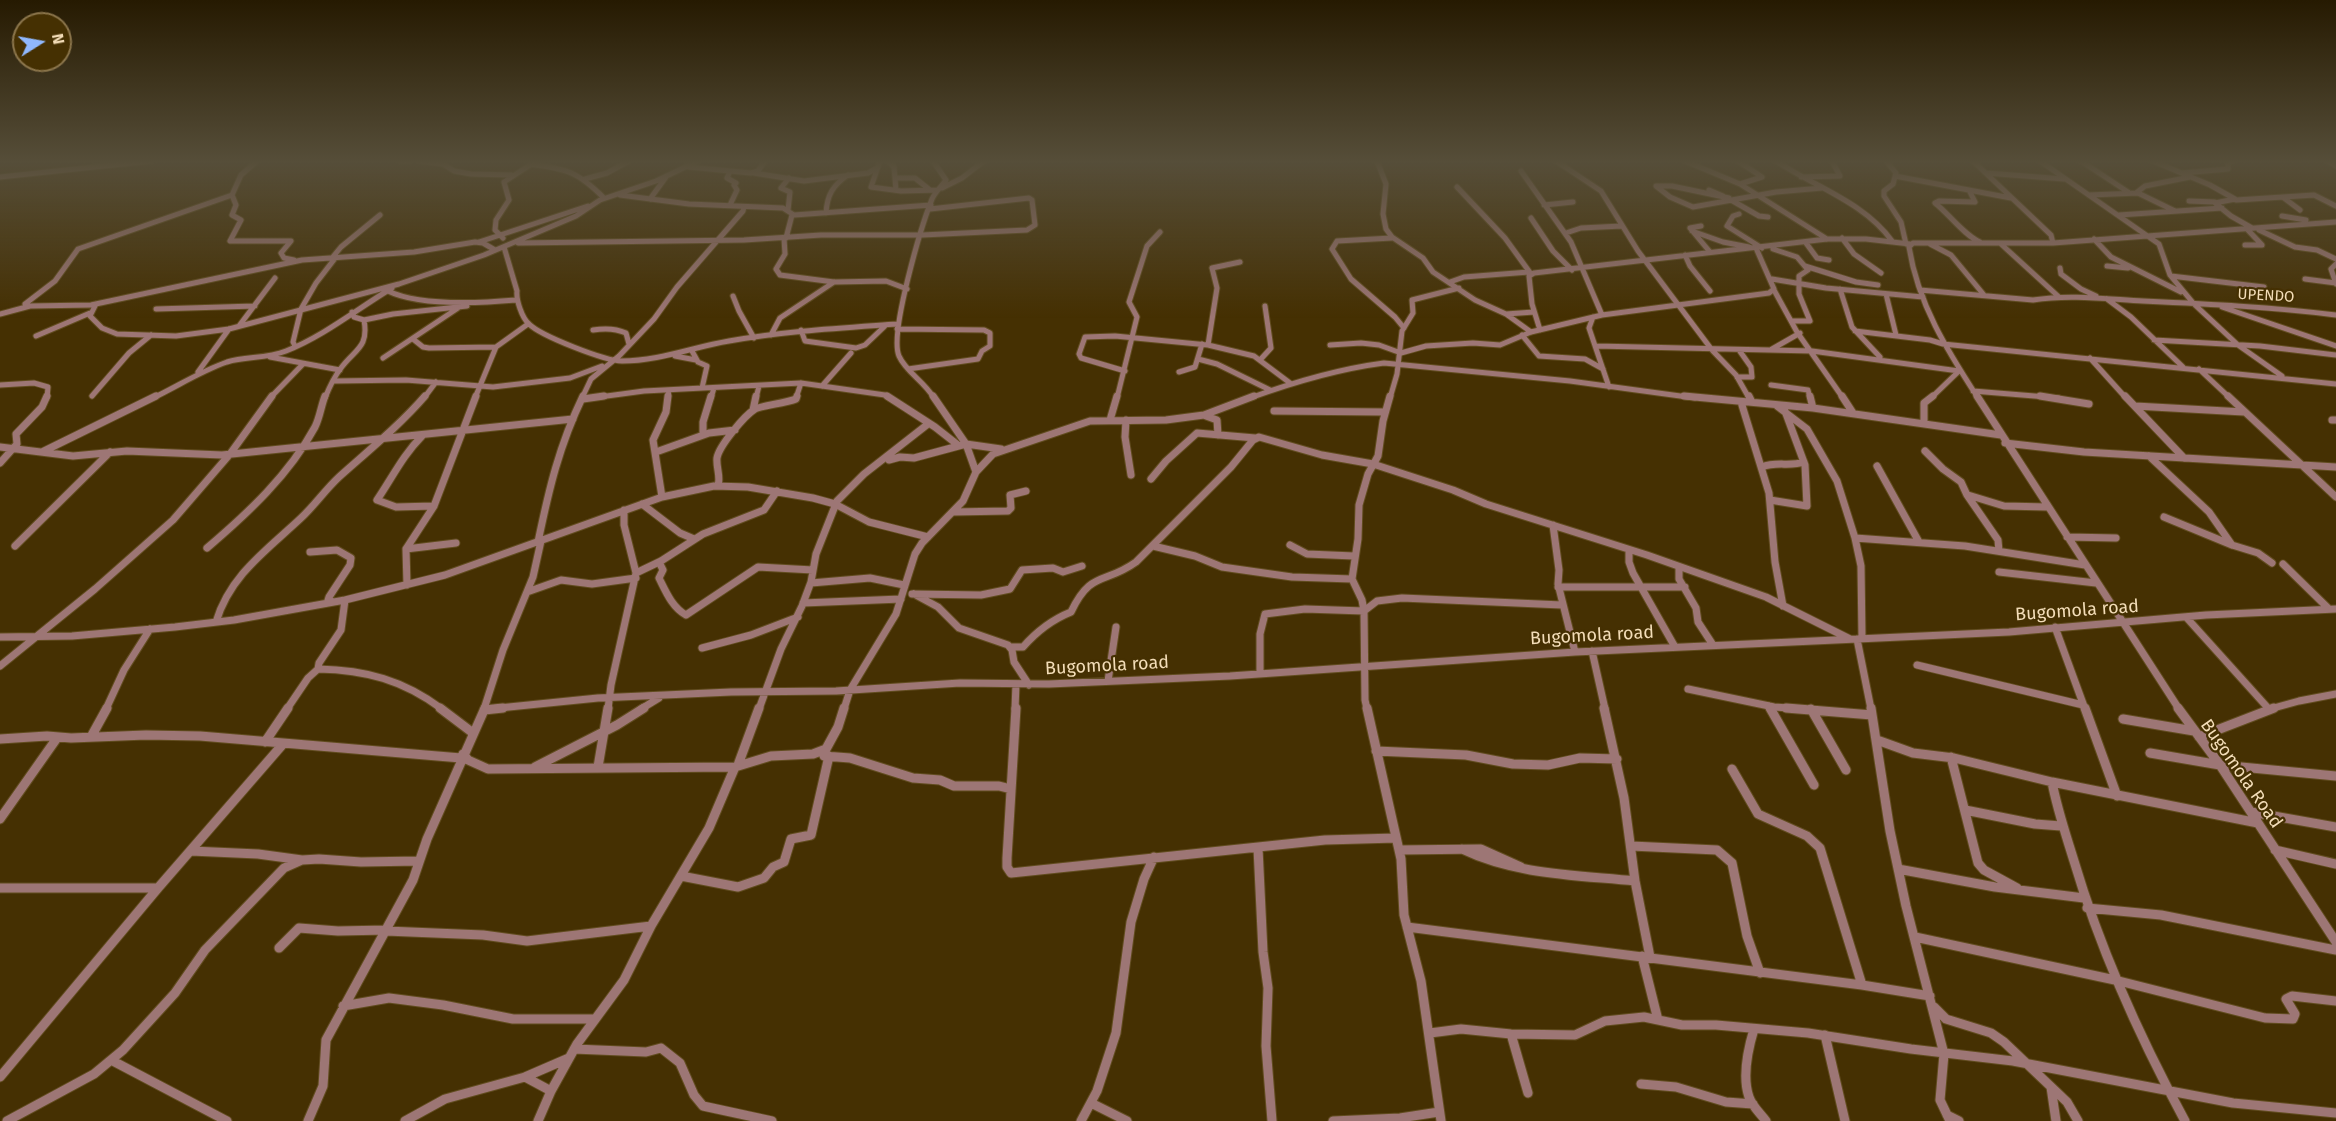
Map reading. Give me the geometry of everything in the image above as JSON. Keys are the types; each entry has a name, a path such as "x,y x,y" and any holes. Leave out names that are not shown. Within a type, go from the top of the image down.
{"street":[{"path":"27,307 25,304 31,298 55,281 78,249 180,213"},
{"path":"233,213 241,220 230,241 291,241 282,251 282,256 286,259 302,260"},
{"path":"501,213 496,221 496,232 508,245 507,254 511,276 518,291 516,300 528,324 573,347 613,360 642,361 673,356 726,341 801,330 886,325 984,330 990,333 990,346 982,351 978,359 908,369"},
{"path":"2,315 27,307 96,304 302,260 414,252 479,242 566,213"},
{"path":"90,314 93,321 117,334 188,335 239,326 399,284 496,250 580,213"},
{"path":"335,381 369,379 479,384 493,387 560,380 578,376 605,365 613,360 654,319 671,295 741,213"},
{"path":"821,213 792,215 785,238 785,254 776,269 780,275 834,282 886,281 907,289"},
{"path":"929,213 897,327 898,352 908,369 931,390 938,405 952,421 976,472"},
{"path":"508,245 922,235 1025,230 1035,225 1034,213"},
{"path":"1383,213 1386,229 1392,238 1423,258 1431,271 1480,303 1506,314 1531,332"},
{"path":"1481,213 1505,238 1530,273 1528,285 1535,322 1540,330"},
{"path":"1551,213 1566,233 1582,264 1581,269 1602,315"},
{"path":"1615,213 1646,261 1712,350 1737,377 1752,402"},
{"path":"1755,213 1768,218"},
{"path":"1788,213 1827,239"},
{"path":"1862,213 1871,219 1892,241"},
{"name":"Bugomola Road","path":"1895,213 1901,222 1908,244 1913,273 1943,344 1959,371 2171,699 2220,765 2336,942"},
{"path":"1948,213 1969,237 1983,244"},
{"path":"2028,213 2051,235 2053,243"},
{"path":"2118,215 2142,213"},
{"path":"2230,213 2252,229 2295,247 2317,250 2336,259"},
{"path":"1739,214 1733,216 1727,226 1760,248 1779,302 1852,413"},
{"path":"295,346 293,342 301,309 316,283 341,246 380,215"},
{"path":"2118,215 2150,236 2162,247 2170,276 2194,304 2238,345 2284,377"},
{"path":"2282,216 2317,222"},
{"path":"1531,218 1549,246 1572,270"},
{"path":"1450,282 1464,277 1572,270 1827,239 1892,241 1908,244 1925,242 2053,243 2335,222"},
{"path":"1566,233 1581,228 1622,226"},
{"path":"1701,226 1690,227 1710,252"},
{"path":"2245,245 2262,245 2252,229"},
{"path":"1692,231 1724,243 1794,255 1808,270 1798,276 1797,283 1798,296 1810,321 1792,321"},
{"path":"1110,420 1125,370 1137,314 1129,302 1147,246 1160,232"},
{"path":"1392,238 1337,241 1332,249 1341,266 1355,282 1374,301 1400,321 1404,328"},
{"path":"1842,238 1854,254 1881,273"},
{"path":"2094,240 2110,256 2185,294"},
{"path":"479,242 507,254"},
{"path":"1925,242 1951,255 1984,295"},
{"path":"1806,243 1817,258 1829,260"},
{"path":"2001,244 2059,297"},
{"path":"1685,255 1690,266 1710,291"},
{"path":"1179,372 1195,367 1205,345 1217,288 1212,268 1240,262"},
{"path":"2305,279 2336,284 2331,269 2336,264"},
{"path":"1805,266 1857,282 1878,285"},
{"path":"2107,266 2134,269"},
{"path":"2060,268 2061,274 2073,281 2077,288 2105,299 2183,368"},
{"path":"2170,276 2264,287"},
{"path":"239,326 275,278"},
{"path":"1772,279 1840,290 1923,297"},
{"path":"771,335 780,318 834,282"},
{"path":"42,452 183,384 196,374 230,361 269,357 329,330 352,312 399,284"},
{"path":"1333,1121 1440,1116 1434,1088 1430,1033 1421,981 1407,927 1399,850 1365,700 1364,611 1361,597 1352,579 1358,539 1359,505 1378,456 1385,412 1395,383 1404,328 1413,313 1413,299 1459,288"},
{"path":"1330,345 1356,342 1379,345 1401,353 1426,346 1478,342 1502,344 1531,332 1602,315 1760,294 1774,290"},
{"path":"1840,290 1855,331 1882,359"},
{"name":"UPENDO","path":"1920,290 2033,300 2059,297 2280,307 2336,315"},
{"path":"388,291 400,297 420,301 478,303"},
{"path":"1886,294 1896,335"},
{"path":"733,296 735,306 742,313 754,338"},
{"path":"352,312 354,317 364,320 393,314 516,300"},
{"path":"36,336 90,314 96,304"},
{"path":"2215,305 2336,346"},
{"path":"156,309 255,306"},
{"path":"1260,360 1271,348 1265,306"},
{"path":"383,358 459,307"},
{"path":"1506,314 1534,312"},
{"path":"1593,317 1589,327 1609,387"},
{"path":"207,548 285,474 319,418 322,405 340,370 362,348 366,329 364,320"},
{"path":"407,585 406,549 434,506 479,384 496,347 528,324"},
{"path":"801,330 805,341 843,349 861,346 886,325"},
{"path":"196,374 229,328"},
{"path":"593,330 607,328 622,330 626,333 629,344"},
{"path":"1855,331 1896,335 1943,344 2336,384"},
{"path":"1767,351 1779,347 1790,337 1800,333"},
{"path":"92,396 129,353 151,335"},
{"path":"1125,370 1085,360 1078,354 1088,335 1205,345 1239,351 1260,360 1290,382"},
{"path":"1522,335 1539,356 1585,359 1602,369"},
{"path":"413,339 423,347 429,348 496,347"},
{"path":"2154,340 2238,345 2336,355"},
{"path":"1596,346 1812,351 1959,371"},
{"path":"692,351 696,360"},
{"path":"1737,377 1752,377 1751,367 1739,351"},
{"path":"822,386 829,376 847,360 850,353"},
{"path":"673,356 696,360 707,366 702,388"},
{"path":"269,357 340,370"},
{"path":"2090,358 2184,458"},
{"path":"1198,359 1215,361 1256,386 1270,390"},
{"path":"813,754 828,747 838,727 850,690 889,626 901,599 915,554 969,491 976,472 990,456 1002,449 1076,425 1110,420 1166,420 1204,415 1290,382 1359,366 1397,363 1813,408 2001,435"},
{"path":"0,666 95,589 166,526 230,454 268,400 303,364"},
{"path":"308,1121 323,1086 326,1040 410,888 462,756 484,710 503,650 527,592 540,541 548,493 565,434 591,379 605,365"},
{"path":"2199,369 2336,498"},
{"path":"1923,424 1924,403 1937,395 1947,380 1959,371"},
{"path":"216,622 223,600 260,553 301,518 328,487 383,438 436,382"},
{"path":"0,385 33,383 48,387 45,402 19,430 15,437 17,444 0,464"},
{"path":"583,399 669,390 801,383 885,395 962,445"},
{"path":"753,410 794,400 801,383"},
{"path":"1771,385 1808,390 1813,408"},
{"path":"718,486 720,478 718,454 723,442 745,422 753,410 759,386"},
{"path":"704,434 703,422 714,388"},
{"path":"662,497 654,440 666,412 669,390"},
{"path":"1973,391 2062,398 2089,404"},
{"path":"1741,402 1770,500 1776,569 1783,606"},
{"path":"1775,404 1807,429 1836,477 1855,538 1860,566 1856,639 1877,740 1890,831 1944,1053 1940,1100 1949,1118 1959,1121"},
{"path":"2135,406 2244,412"},
{"path":"1274,411 1385,412"},
{"path":"1770,500 1807,506 1804,462 1785,411"},
{"path":"1204,415 1217,420 1218,435"},
{"path":"0,447 73,456 127,451 230,454 573,419"},
{"path":"1126,420 1125,437 1131,475"},
{"path":"538,1121 571,1054 624,980 651,926 715,819 781,649 798,617 811,583 828,519 835,504 876,464 896,451 928,424"},
{"path":"656,452 704,434 735,430"},
{"path":"1151,480 1156,468 1196,434 1264,438 1322,455 1373,464 1451,489 1486,504 1719,580 1856,639"},
{"path":"422,436 405,453 400,465 377,500 403,506 434,506"},
{"path":"811,583 842,579 889,579 938,607 959,628 1010,647 1023,647 1039,628 1052,624 1058,617 1071,612 1080,593 1090,583 1125,570 1153,546 1165,530 1231,467 1255,438"},
{"path":"2005,443 2070,451 2336,467"},
{"path":"876,464 894,458 914,458 962,445 1002,449"},
{"path":"1924,451 1943,469 1960,480 1967,495 1997,538 1999,551"},
{"path":"15,546 110,452"},
{"path":"2149,456 2209,512 2232,545"},
{"path":"1762,467 1771,463 1792,466 1804,462"},
{"path":"1877,466 1919,542"},
{"path":"0,637 36,637 216,622 345,600 445,575 662,497 718,486 777,491 835,504 869,522 928,537"},
{"path":"527,592 561,580 592,584 636,576 694,539 764,510 777,491"},
{"path":"953,512 1008,511 1011,508 1010,495 1026,491"},
{"path":"1967,495 2004,506 2047,507"},
{"path":"642,504 680,533 694,539"},
{"path":"598,767 612,678 636,576 624,525 624,510"},
{"path":"2164,517 2232,545 2261,554 2272,563"},
{"path":"1553,525 1559,570 1558,587 1575,652"},
{"path":"2067,537 2116,538"},
{"path":"1855,538 1999,551 2053,562 2085,565"},
{"path":"406,549 456,543"},
{"path":"1290,545 1305,554 1354,556"},
{"path":"1153,546 1192,555 1222,567 1292,577 1352,579"},
{"path":"310,552 336,549 351,558 350,566 328,597 328,600 334,602"},
{"path":"1629,550 1630,567 1675,647"},
{"path":"659,562 663,570 659,577 667,596 681,613 686,615 758,567 813,570"},
{"path":"2283,564 2333,609"},
{"path":"912,594 994,594 1010,590 1022,570 1053,568 1063,572 1082,566"},
{"path":"1679,568 1679,579 1696,608 1698,622 1713,645"},
{"path":"1999,572 2096,584"},
{"path":"1558,587 1684,587"},
{"path":"1260,674 1260,634 1265,614 1305,609 1364,611 1377,601 1402,598 1562,605"},
{"path":"803,603 901,599"},
{"path":"265,741 308,678 318,669 319,663 341,630 345,600"},
{"name":"Bugomola road","path":"484,710 610,698 850,690 960,683 1029,685 1260,674 1575,652 1856,639 2333,609"},
{"path":"702,648 751,635 798,617"},
{"path":"2186,617 2201,630 2236,676 2268,708"},
{"path":"1108,681 1116,627"},
{"name":"Bugomola Road","path":"2055,627 2117,796"},
{"path":"91,737 124,670 150,629"},
{"path":"1010,647 1014,662 1029,685"},
{"path":"1592,651 1617,759 1646,957 1658,1020"},
{"path":"1917,665 2083,705"},
{"path":"318,669 353,670 400,683 428,698 473,733"},
{"path":"1016,684 1006,858 1007,867 1011,873 1346,839 1396,838"},
{"path":"1688,689 1769,706 1872,715"},
{"path":"2122,719 2197,734 2268,708 2300,699 2336,694"},
{"path":"533,768 605,731 662,696"},
{"path":"1769,706 1814,785"},
{"path":"1811,709 1846,770"},
{"path":"0,739 47,736 57,738 200,736 462,756 488,769 736,766 771,756 813,754 850,758 913,778 940,780 956,786 999,786 1011,789"},
{"path":"0,819 57,738"},
{"path":"1877,740 1913,753 1952,757 2052,782 2258,823"},
{"path":"0,1077 158,888 283,744"},
{"path":"1376,752 1466,755 1513,765 1548,765 1580,758 1617,759"},
{"path":"2150,753 2220,765 2336,776"},
{"path":"681,876 738,888 762,879 773,867 784,862 791,840 811,835 829,756"},
{"path":"1952,757 1978,863 1984,870 2019,889"},
{"path":"1732,769 1757,813 1798,831 1814,840 1820,848 1862,985"},
{"path":"2052,782 2061,826 2087,908 2115,980 2185,1121"},
{"path":"1965,810 2035,824 2061,826"},
{"path":"2251,812 2335,830"},
{"path":"1631,846 1717,850 1727,857 1732,863 1745,926 1760,973"},
{"path":"1258,848 1263,952 1268,987 1266,1046 1272,1121"},
{"path":"1399,850 1462,849 1496,865 1635,881"},
{"path":"2275,850 2336,864"},
{"path":"191,851 258,854 302,860 419,861"},
{"path":"1081,1121 1102,1078 1116,1033 1131,922 1144,879 1154,857"},
{"path":"7,1121 84,1080 111,1060 151,1021 206,950 272,878 284,868 302,860"},
{"path":"1898,869 2084,898"},
{"path":"0,888 158,888"},
{"path":"2087,908 2161,915 2336,950"},
{"path":"279,948 299,928 483,935 527,941 651,926"},
{"path":"1407,927 1862,985 1931,1000 1944,1017 1951,1022 1991,1033 2069,1105 2078,1121"},
{"path":"1915,938 2115,980 2265,1018 2293,1019 2295,1014 2286,999 2292,996 2336,1001"},
{"path":"343,1006 389,998 513,1018 594,1019"},
{"path":"1430,1033 1461,1029 1511,1034 1575,1035 1611,1020 1639,1017 1682,1025 1716,1024 1825,1035 2028,1065 2233,1103 2336,1113"},
{"path":"1754,1029 1750,1043 1748,1090 1753,1104 1766,1121"},
{"path":"1511,1034 1528,1093"},
{"path":"1825,1035 1845,1121"},
{"path":"405,1121 435,1103 465,1092 525,1077 571,1054 646,1052 662,1048 680,1063 694,1095 703,1106 772,1121"},
{"path":"111,1060 227,1121"},
{"path":"525,1077 551,1091"},
{"path":"1641,1084 1664,1084 1689,1089 1728,1104 1753,1104"},
{"path":"2051,1088 2056,1121"},
{"path":"1091,1103 1127,1121"}]}
